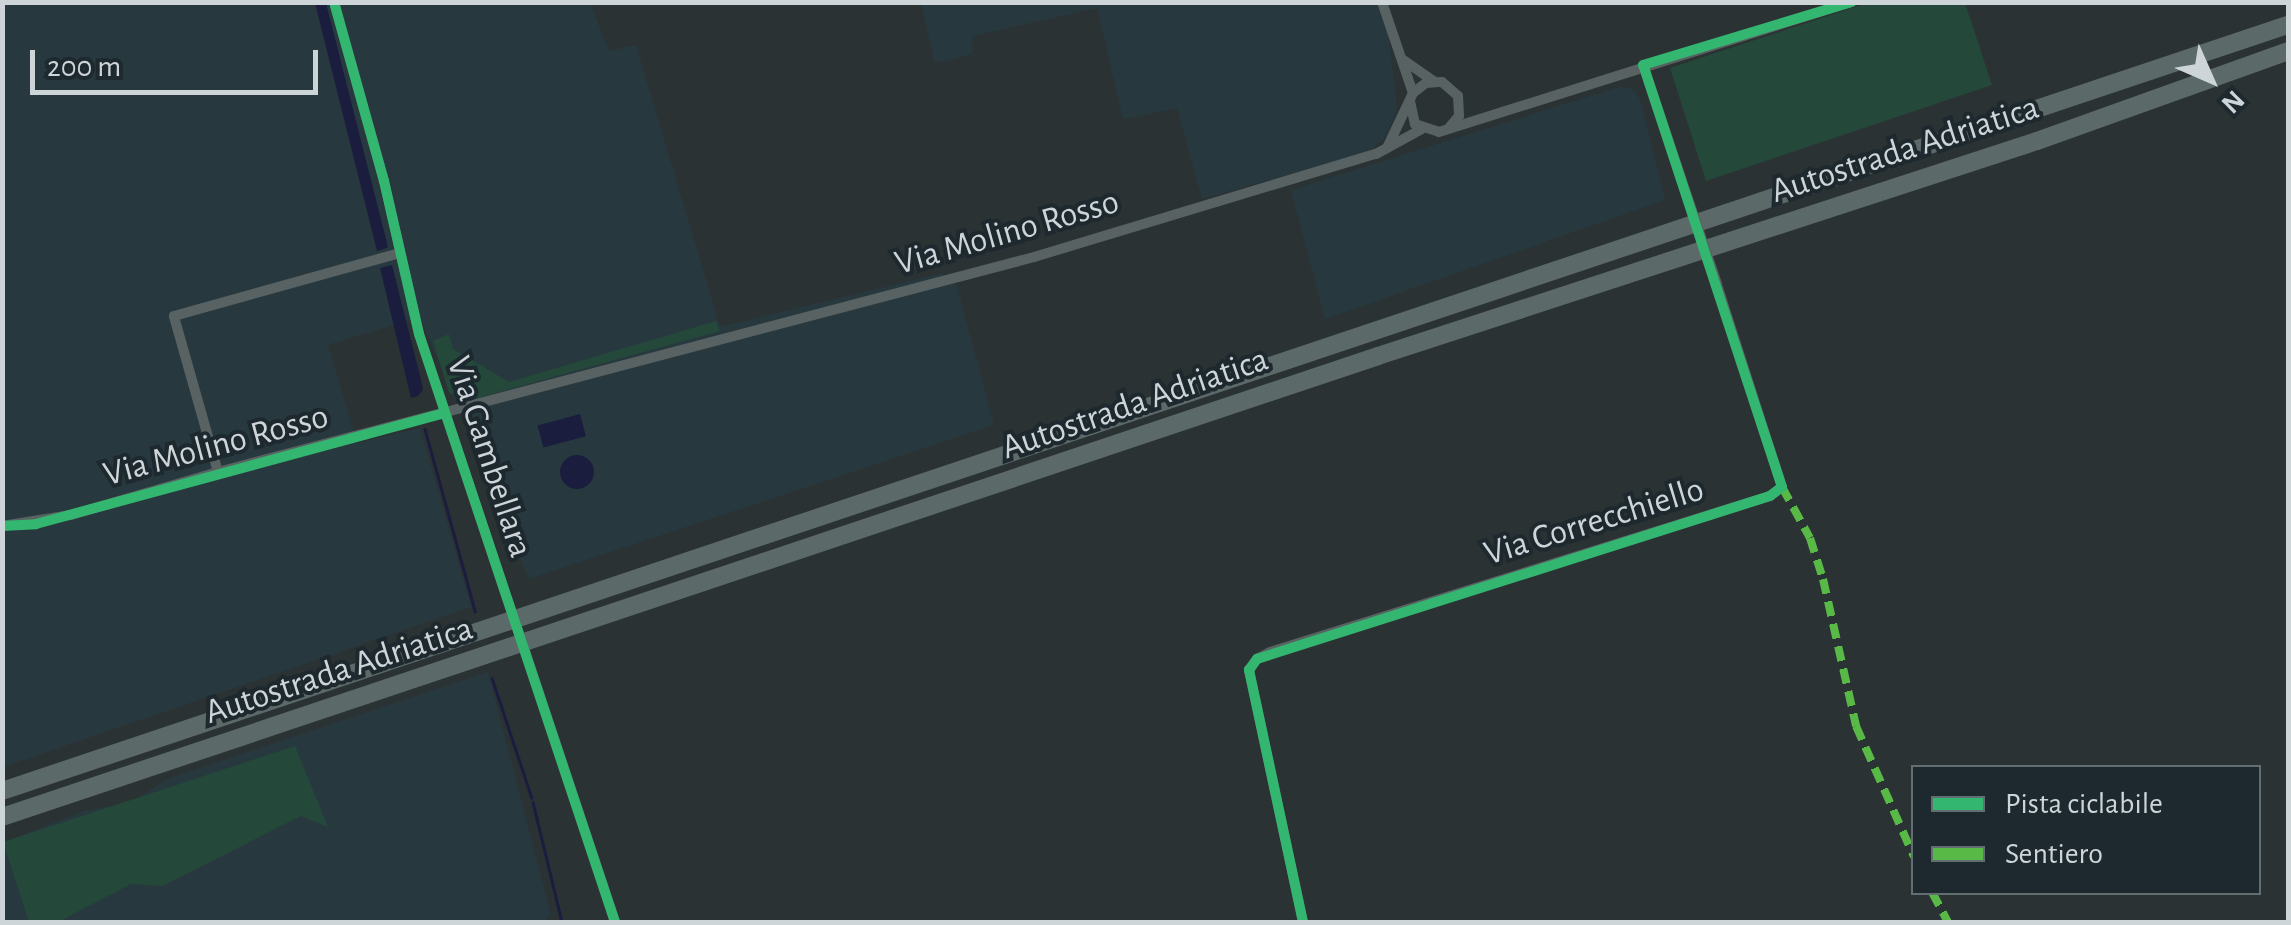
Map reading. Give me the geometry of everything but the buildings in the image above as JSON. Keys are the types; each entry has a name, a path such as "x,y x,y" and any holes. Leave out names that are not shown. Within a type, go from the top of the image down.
{"highway":[{"name":"Autostrada Adriatica","path":"2,791 2288,25"},
{"name":"Autostrada Adriatica","path":"2,817 1378,356 1999,154 2288,51"}],"street":[{"name":"Via Gambellara","path":"334,2 444,414 615,922"},
{"path":"1382,2 1402,58 1411,97 1411,117 1422,130 1448,129 1852,2"},
{"path":"1402,58 1434,81 1450,85 1483,118"},
{"name":"Via Correcchiello","path":"1303,922 1249,670 1257,659 1751,502 1782,487 1643,65"},
{"path":"1386,149 1411,97 1434,81"},
{"path":"1448,129 1459,116 1460,99"},
{"name":"Via Molino Rosso","path":"2,526 36,524 218,472 1034,257 1386,149 1422,130"},
{"path":"218,472 174,316 399,252"}],"shaded area":[{"path":"3,3 590,3 609,51 636,45 720,327 943,273 946,286 956,283 994,425 529,579 420,317 328,345 357,443 420,428 471,607 3,767"},
{"path":"315,3 326,3 388,247 377,251"},
{"path":"921,3 1385,3 1397,110 1384,139 1366,153 1202,199 1177,108 1123,119 1097,8 973,36 972,54 935,63"},
{"path":"1619,87 1633,89 1640,99 1665,200 1325,319 1291,190"},
{"path":"392,265 423,390 411,398 380,268"},
{"path":"580,414 586,436 543,448 537,425"},
{"path":"577,455 589,460 594,472 589,484 577,489 565,484 560,472 565,460"},
{"path":"488,672 551,915 542,922 3,922 2,843 84,811 132,802 167,779"}],"green space":[{"path":"1870,2 1965,3 1992,85 1706,181 1670,68"},
{"path":"716,321 720,331 470,400 449,393 433,341 449,334 453,349 509,382"},
{"path":"295,746 328,827 301,816 162,886 131,884 58,922 29,922 3,842"}],"waterway":[{"path":"425,429 475,611"},
{"path":"492,678 532,798"},
{"path":"533,802 562,922"}],"marked path":[{"path":"1782,487 1810,538 1823,579 1856,726 1911,850"},
{"path":"1934,895 1948,922"}],"cycle path":[{"path":"334,2 384,181 419,334 615,922"},
{"path":"1303,922 1249,670 1257,659 1770,496 1782,487 1643,65 1852,2"},
{"path":"2,526 36,524 444,413"}]}
